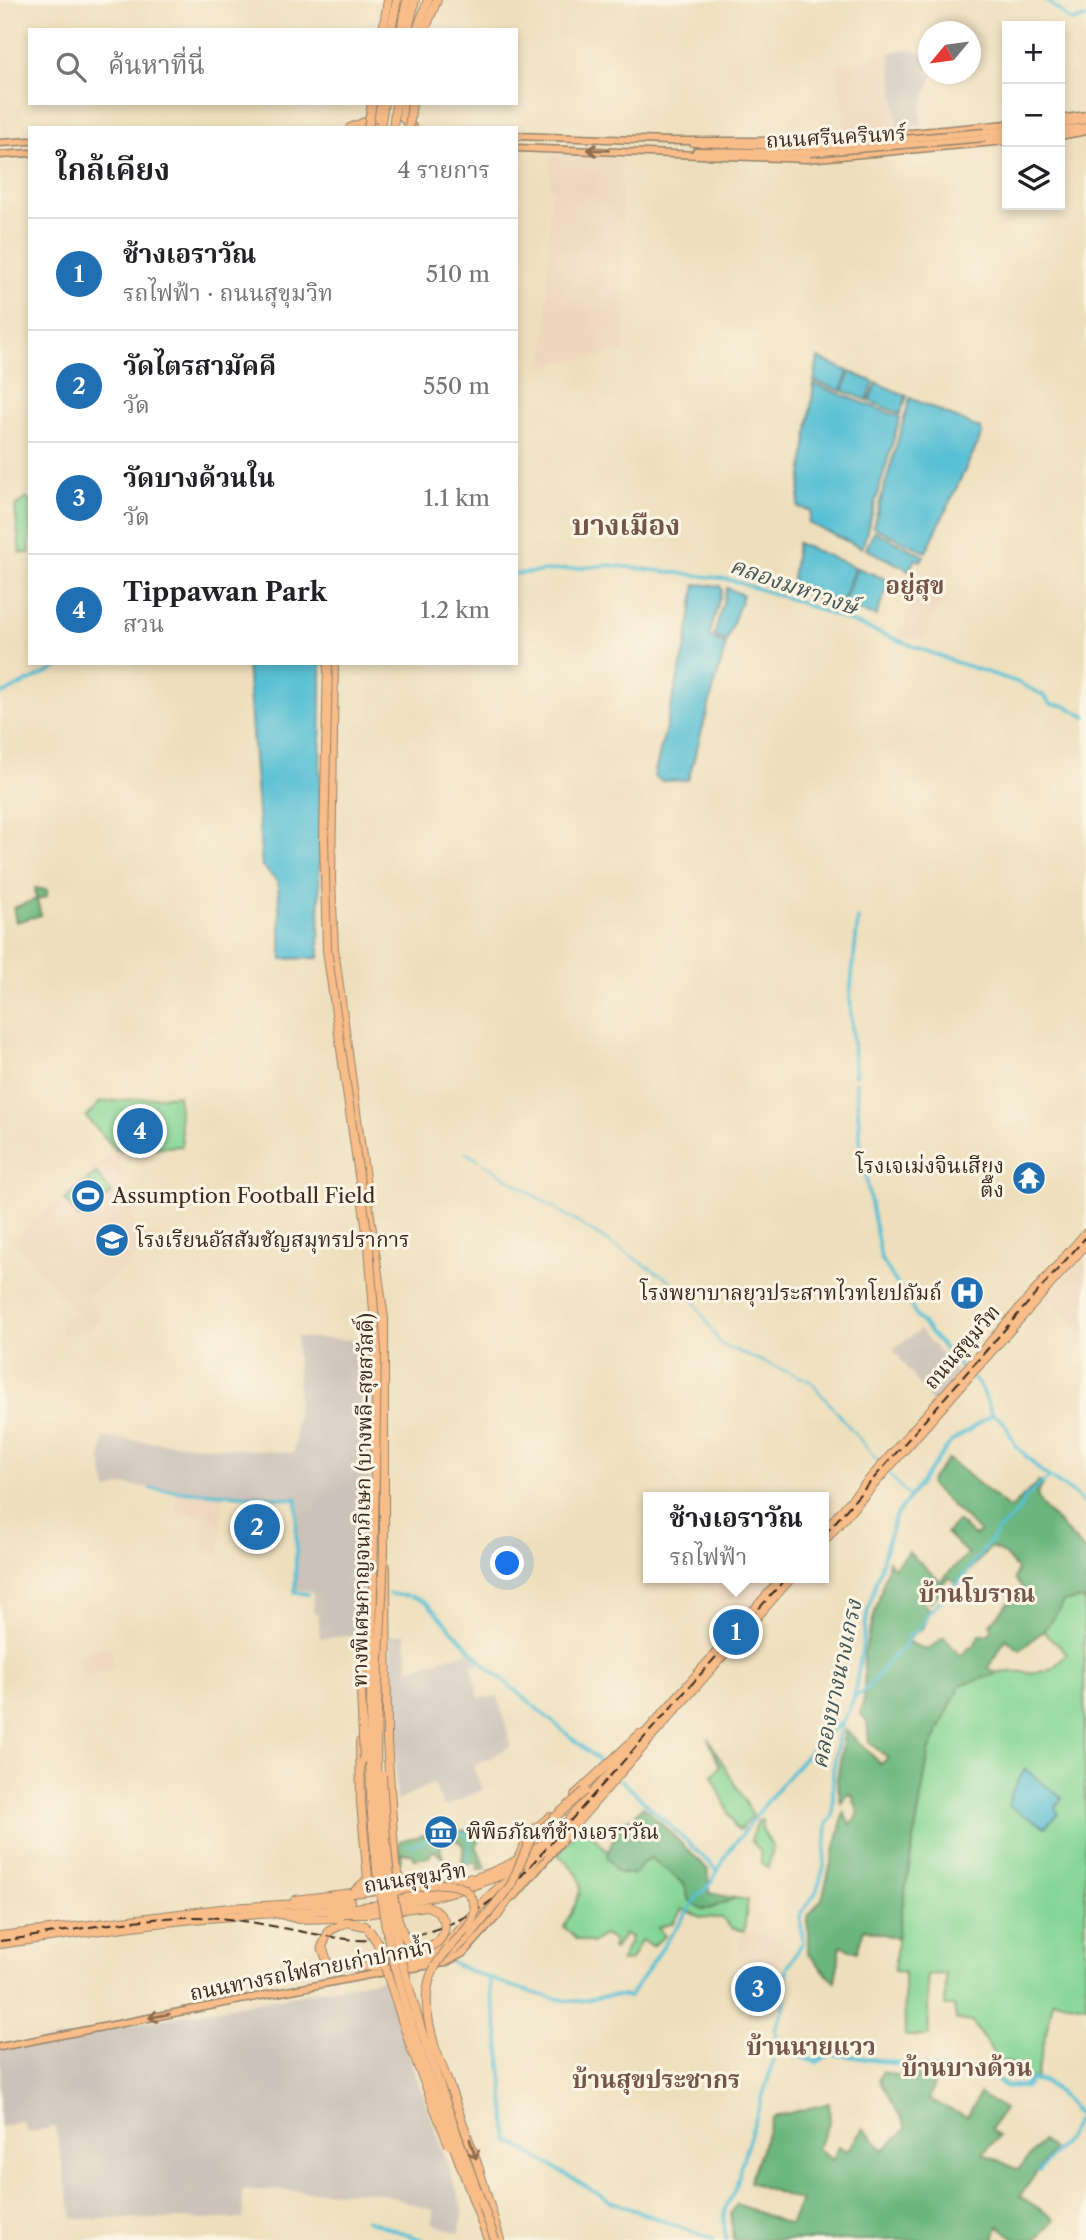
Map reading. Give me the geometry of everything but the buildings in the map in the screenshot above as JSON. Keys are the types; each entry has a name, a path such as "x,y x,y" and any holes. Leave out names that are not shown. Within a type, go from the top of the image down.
{"highway":[{"path":"383,28 388,0"},
{"path":"396,27 398,0"},
{"path":"396,27 407,0"},
{"path":"416,28 428,0"},
{"path":"426,28 437,0"},
{"path":"415,28 418,2"},
{"path":"409,28 418,2"},
{"path":"368,126 372,105"},
{"path":"348,125 375,118 378,105"},
{"path":"383,126 386,105"},
{"path":"393,126 396,105"},
{"path":"404,105 405,122 409,126"},
{"path":"411,126 412,105"},
{"name":"ทางพิเศษกาญจนาภิเษก (บางพลี-สุขสวัสดิ์)","path":"328,665 325,903 331,983 369,1246 377,1370 379,1549 370,1761 379,1885 394,1965 408,2016 488,2240"},
{"name":"ทางพิเศษกาญจนาภิเษก (บางพลี-สุขสวัสดิ์)","path":"334,665 331,880 334,949 384,1318 377,1781 386,1883 399,1955 415,2014 497,2240"},
{"name":"ถนนสุขุมวิท","path":"829,1535 1086,1233"},
{"name":"ถนนสุขุมวิท","path":"829,1526 1086,1244"},
{"path":"379,1549 387,1591 386,1667 396,1872 404,1882 431,1884"},
{"path":"348,1894 362,1887 368,1879 362,1825 361,1708 379,1549"},
{"name":"ถนนสุขุมวิท","path":"0,1936 453,1894 491,1881 534,1860 572,1828 778,1583"},
{"name":"ถนนสุขุมวิท","path":"0,1944 252,1906 343,1902 437,1890 471,1882 546,1852 654,1724 667,1714 786,1583"},
{"path":"278,1912 364,1913 427,1906 436,1910 444,1920 441,1939 424,1949 407,1943 398,1922 383,1785 382,1704 386,1667"},
{"path":"361,1708 370,1846 383,1929 396,1945 413,1953 429,1954 449,1943"},
{"path":"367,1928 347,1922 329,1931 322,1947 328,1962 346,1968 435,1958 453,1951 472,1934 507,1891 531,1838 585,1791 654,1724"},
{"path":"252,1906 431,1884 473,1877 513,1863 531,1832 563,1808 626,1745 654,1724"},
{"path":"367,1781 375,1875 384,1878 396,1872"},
{"path":"497,2240 470,2141 425,2020 422,1995 432,1965 449,1943 503,1884 534,1860"},
{"path":"497,1916 534,1860"},
{"path":"296,1900 447,1884 463,1889 473,1900 475,1911 471,1923 442,1958 429,1981 427,2014 436,2052"},
{"path":"497,1916 503,1884"},
{"path":"278,1912 298,1919 350,1918 367,1928 383,1959 428,2096 473,2199"}],"main road":[{"path":"1065,121 1086,118"},
{"name":"ถนนศรีนครินทร์","path":"518,136 797,142 1002,127"},
{"name":"ถนนศรีนครินทร์","path":"985,135 1002,129"},
{"path":"1065,130 1086,129"},
{"path":"1065,135 1086,129"},
{"path":"920,133 914,140 922,149"},
{"name":"ถนนศรีนครินทร์","path":"667,153 810,150 1002,135"},
{"path":"877,137 886,144 879,153"},
{"path":"0,143 28,141"},
{"name":"ถนนศรีนครินทร์","path":"667,141 810,150"},
{"name":"ถนนศรีนครินทร์","path":"518,148 783,159 1002,141"},
{"path":"0,155 28,153"},
{"name":"ถนนทางรถไฟสายเก่าปากน้ำ","path":"0,2047 379,1973 438,1965 463,1954 497,1916 546,1852"}],"shaded area":[{"path":"906,49 918,52 918,84 930,84 920,112 922,126 898,127 890,53"},
{"path":"890,53 898,127 845,135 838,64"},
{"path":"551,154 621,158 625,352 545,365"},
{"path":"919,581 945,592 924,641 913,636 910,641 898,636"},
{"name":"โรงเรียนอัสสัมชัญสมุทรปราการ","path":"114,1151 120,1153 139,1234 152,1234 153,1245 86,1296 102,1318 84,1332 63,1335 59,1318 76,1315 13,1239"},
{"path":"1086,1253 1086,1334 1047,1297"},
{"path":"920,1330 959,1374 933,1404 893,1349"},
{"path":"358,1336 371,1343 373,1375 369,1510 361,1635 320,1638 318,1614 313,1613 313,1594 311,1591 296,1590 295,1502 123,1485 107,1491 101,1460 104,1438 294,1453 298,1395 296,1337 355,1340"},
{"path":"176,1491 223,1495 220,1554 203,1552 204,1515 176,1512"},
{"path":"702,1583 771,1583 737,1621"},
{"path":"405,1634 409,1669 469,1651 481,1663 472,1666 479,1699 498,1696 511,1746 473,1767 483,1790 444,1807 433,1783 397,1801 394,1677 389,1635"},
{"path":"111,1646 113,1669 84,1677 78,1655"},
{"path":"742,1931 785,1939 778,1967 746,1958 737,1960"},
{"path":"382,1979 464,2211 459,2233 431,2223 434,2211 381,2193 360,2192 242,2190 243,2219 73,2219 55,2127 27,2133 22,2121 0,2127 0,2049"}],"green space":[{"path":"26,498 28,500 28,553 20,553 15,507"},
{"path":"35,888 47,890 47,896 37,900 41,915 16,922 13,908 36,899"},
{"path":"178,1095 182,1146 116,1150 86,1117 100,1102"},
{"name":"Assumption Football Field","path":"96,1173 112,1193 80,1218 65,1200"},
{"path":"948,1459 1010,1509 1039,1481 1043,1485 1037,1494 1041,1505 1086,1552 1086,1602 1084,1599 1065,1601 1043,1631 1020,1650 1006,1639 988,1668 998,1674 960,1685 929,1751 897,1938 864,1929 857,1952 841,1945 835,1982 808,1954 808,1916 822,1899 844,1812 850,1825 859,1814 852,1795 848,1794 841,1803 837,1780 845,1729 881,1764 888,1758 869,1742 867,1722 860,1713 864,1700 864,1653 889,1561 894,1568 908,1552 940,1581 968,1554 946,1533 957,1521 975,1536 980,1532 931,1486 930,1481","holes":["991,1547 1004,1554 1017,1569 1015,1580 1022,1588 1018,1593 1023,1600 1020,1602 1015,1596 990,1624 993,1630 987,1635 980,1635 972,1648 970,1646 961,1656 944,1637 927,1650 908,1642 912,1635 922,1629 929,1611 921,1600 925,1596 930,1602 944,1588 942,1584 949,1577 957,1584"]},
{"path":"1084,1599 1086,2006 1053,2000 1036,2079 1023,2075 1021,2066 999,2061 972,2022 956,2020 954,2006 945,2006 946,1974 927,1975 929,2036 905,2036 904,1972 894,1971 898,1932 929,1751 960,1685 996,1674 1040,1672 1053,1667 1067,1653 1043,1631 1065,1601"},
{"path":"708,1738 753,1815 740,1830 735,1827 712,1775 720,1767"},
{"path":"643,1806 708,1870 709,1893 735,1898 709,1909 702,1909 689,1900 684,1884 651,1858 642,1863 634,1875 617,1872 607,1856 616,1831"},
{"path":"762,1820 762,1829 773,1848 768,1867 761,1863 760,1851 751,1840 758,1821"},
{"path":"583,1824 608,1852 617,1872 624,1875 651,1858 684,1884 689,1900 709,1909 735,1898 748,1900 744,1931 731,1928 722,1918 700,1917 682,1909 673,1923 658,1928 665,1936 652,1946 641,1940 631,1960 621,1962 631,1937 625,1934 614,1949 614,1940 603,1935 592,1943 576,1939 564,1927 579,1896 580,1880 569,1864 557,1854"},
{"path":"482,1829 476,1846 486,1868 477,1870 479,1862 465,1864 462,1861 464,1846 455,1839 444,1843 440,1848 443,1857 433,1850 429,1857 414,1859 414,1855 402,1853 400,1861 399,1841 429,1834"},
{"path":"919,2068 938,2070 929,2100 967,2117 980,2094 1004,2109 991,2129 999,2136 983,2153 1018,2170 1042,2141 1053,2149 1020,2196 1055,2219 1036,2240 1017,2240 998,2226 994,2240 733,2240 731,2213 737,2204 790,2225 801,2201 749,2182 773,2117 829,2103 830,2122 817,2149 833,2160 838,2146 847,2151 863,2128 884,2150 907,2128 879,2080 882,2072 916,2080"}],"water":[{"path":"818,358 848,371 841,391 814,381"},
{"path":"850,372 874,382 867,400 843,391"},
{"path":"877,383 907,396 900,414 869,401"},
{"path":"814,384 900,417 862,548 808,523 811,511 798,507"},
{"path":"910,398 981,429 982,434 926,552 873,527"},
{"path":"874,531 924,556 921,561 915,559 909,570 866,549"},
{"path":"797,543 855,567 840,605 836,607 791,587"},
{"path":"857,568 886,579 888,586 876,616 841,607"},
{"path":"696,584 720,586 722,590 709,636 726,645 688,780 662,781 654,776 686,646"},
{"path":"727,588 743,595 726,642 714,636"},
{"path":"247,665 321,665 319,958 282,959 278,882 262,866"},
{"path":"1025,1769 1062,1798 1055,1807 1058,1814 1045,1827 1009,1806 1010,1796"}],"waterway":[{"path":"1046,0 1071,21 1086,18"},
{"name":"คลองมหาวงษ์","path":"518,574 610,565 727,579 796,601 955,662 1017,682 1043,695 1051,704 1066,706 1086,717"},
{"name":"คลองมหาวงษ์","path":"0,695 63,665"},
{"path":"855,1075 850,995 858,919"},
{"path":"856,1082 861,1151 881,1258 918,1318 962,1369"},
{"path":"466,1153 479,1160"},
{"path":"483,1163 671,1281"},
{"path":"676,1284 692,1297 720,1344 810,1381 880,1463"},
{"path":"974,1379 982,1389 992,1414"},
{"name":"คลองบางนางเกรง","path":"726,2240 725,2209 737,2183 778,2047 775,2028 784,2009 787,1968 803,1942 800,1914 816,1893 824,1867 827,1823 833,1817 833,1771 840,1729 854,1698 868,1610 895,1517 951,1442 993,1414 1004,1422 1016,1446 1042,1472 1075,1494 1086,1505"},
{"path":"887,1472 910,1497"},
{"path":"854,1698 862,1693 898,1651 906,1646 908,1636 918,1630 928,1613 958,1583 998,1531 1019,1511 1024,1498 1049,1478"},
{"path":"151,1489 297,1499 295,1592 307,1594"},
{"path":"389,1594 407,1596"},
{"path":"411,1596 426,1602 487,1667 509,1685"},
{"path":"511,1687 603,1764"},
{"path":"452,1962 513,1986 565,2000 629,1997 754,1818 799,1764 842,1722"},
{"path":"620,1779 716,1869"},
{"path":"408,1846 439,1836 465,1833 470,1839 468,1861"},
{"path":"489,1979 498,2032 508,2140 610,2201 714,2240"},
{"path":"778,2047 816,2062 830,2054 837,2054 965,2074 987,2073 1006,2086 1025,2087 1030,2080 1039,2080 1054,2088 1086,2119"},
{"path":"1039,2171 1067,2138 1080,2115"},
{"path":"366,2220 423,2240"}],"railway":[{"path":"829,1529 1086,1237"},
{"path":"0,1941 122,1922 195,1917 252,1922 347,1939 396,1939 443,1927 465,1917 506,1890 524,1873 782,1583"}],"place":[{"name":"Tippawan Park","path":"140,1131"},
{"name":"โรงเจเม่งจินเสียง ตึ๊ง","path":"1029,1178"},
{"name":"Assumption Football Field","path":"88,1196"},
{"name":"โรงเรียนอัสสัมชัญสมุทรปราการ","path":"112,1240"},
{"name":"โรงพยาบาลยุวประสาทไวทโยปถัมถ์","path":"967,1293"},
{"name":"วัดไตรสามัคคี","path":"257,1527"},
{"name":"ช้างเอราวัณ","path":"736,1632"},
{"name":"พิพิธภัณฑ์ช้างเอราวัณ","path":"441,1832"},
{"name":"วัดบางด้วนใน","path":"758,1989"}],"district":[{"name":"บางเมือง","path":"626,525"},
{"name":"อยู่สุข","path":"915,586"},
{"name":"บ้านโบราณ","path":"977,1594"},
{"name":"บ้านนายแวว","path":"811,2047"},
{"name":"บ้านบางด้วน","path":"967,2068"},
{"name":"บ้านสุขประชากร","path":"656,2080"}]}
